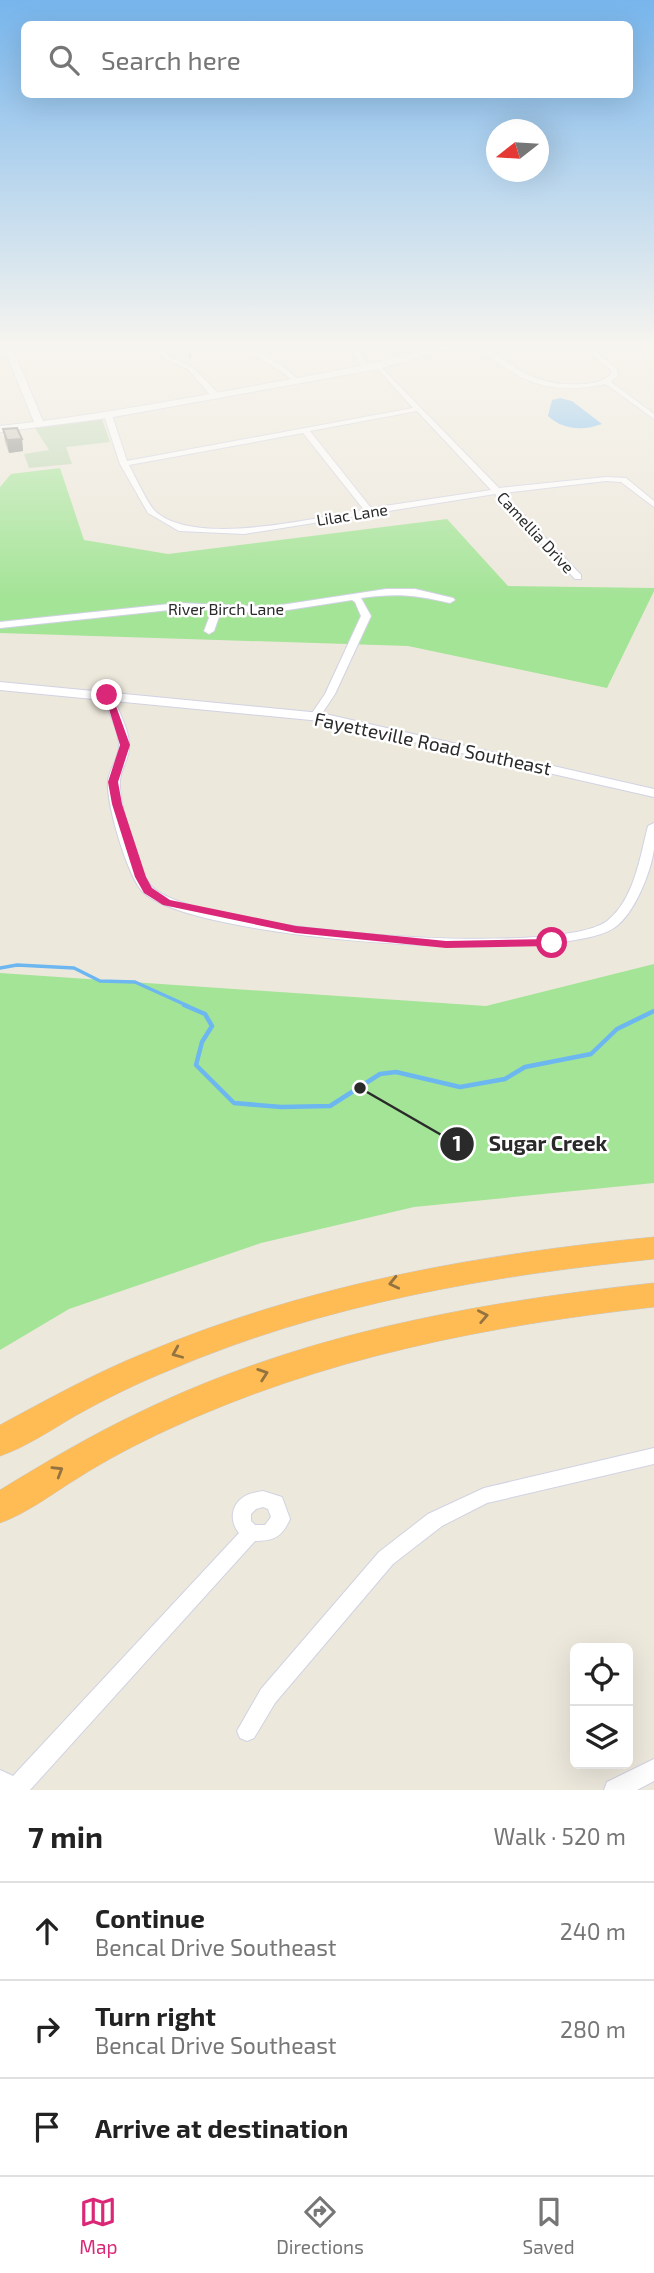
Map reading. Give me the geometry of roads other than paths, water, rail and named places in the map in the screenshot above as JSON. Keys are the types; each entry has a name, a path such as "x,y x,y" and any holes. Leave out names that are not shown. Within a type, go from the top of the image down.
{"highway":[{"path":"0,1442 77,1398 136,1370 257,1322 319,1302 418,1278 654,1246"},
{"path":"0,1508 72,1463 146,1424 224,1389 312,1357 437,1325 499,1313 654,1295"}],"street":[{"name":"Lilac Lane","path":"112,429 124,464 152,513 179,528 244,531 497,491 618,478 630,484 654,505"},
{"path":"124,464 314,429"},
{"name":"Camellia Drive","path":"437,429 578,577"},
{"path":"306,430 369,511"},
{"name":"River Birch Lane","path":"0,625 139,609 268,610 352,596 415,592 450,600"},
{"path":"315,716 330,694 366,616 359,601 352,596"},
{"path":"209,631 217,608"},
{"name":"Fayetteville Road Southeast","path":"0,686 315,716 445,743 654,793"},
{"path":"107,695 125,745 113,782 117,804 140,877 148,890 167,903 187,909 296,929 446,945 552,943 587,937 608,927 630,898 642,871 654,826"},
{"path":"247,1731 268,1696 386,1559 435,1520 484,1496 654,1456"},
{"path":"0,1781 16,1790 251,1533"},
{"path":"615,1790 654,1770"}],"waterway":[{"path":"0,968 17,965 74,968 100,981 135,982 188,1006"},
{"path":"184,1005 205,1014 212,1026 202,1042 196,1065 234,1103 281,1107 330,1106 380,1074 396,1072 460,1087 505,1079 525,1067 591,1054 617,1029 654,1011"}],"place":[{"name":"Sugar Creek","path":"360,1088"}]}
